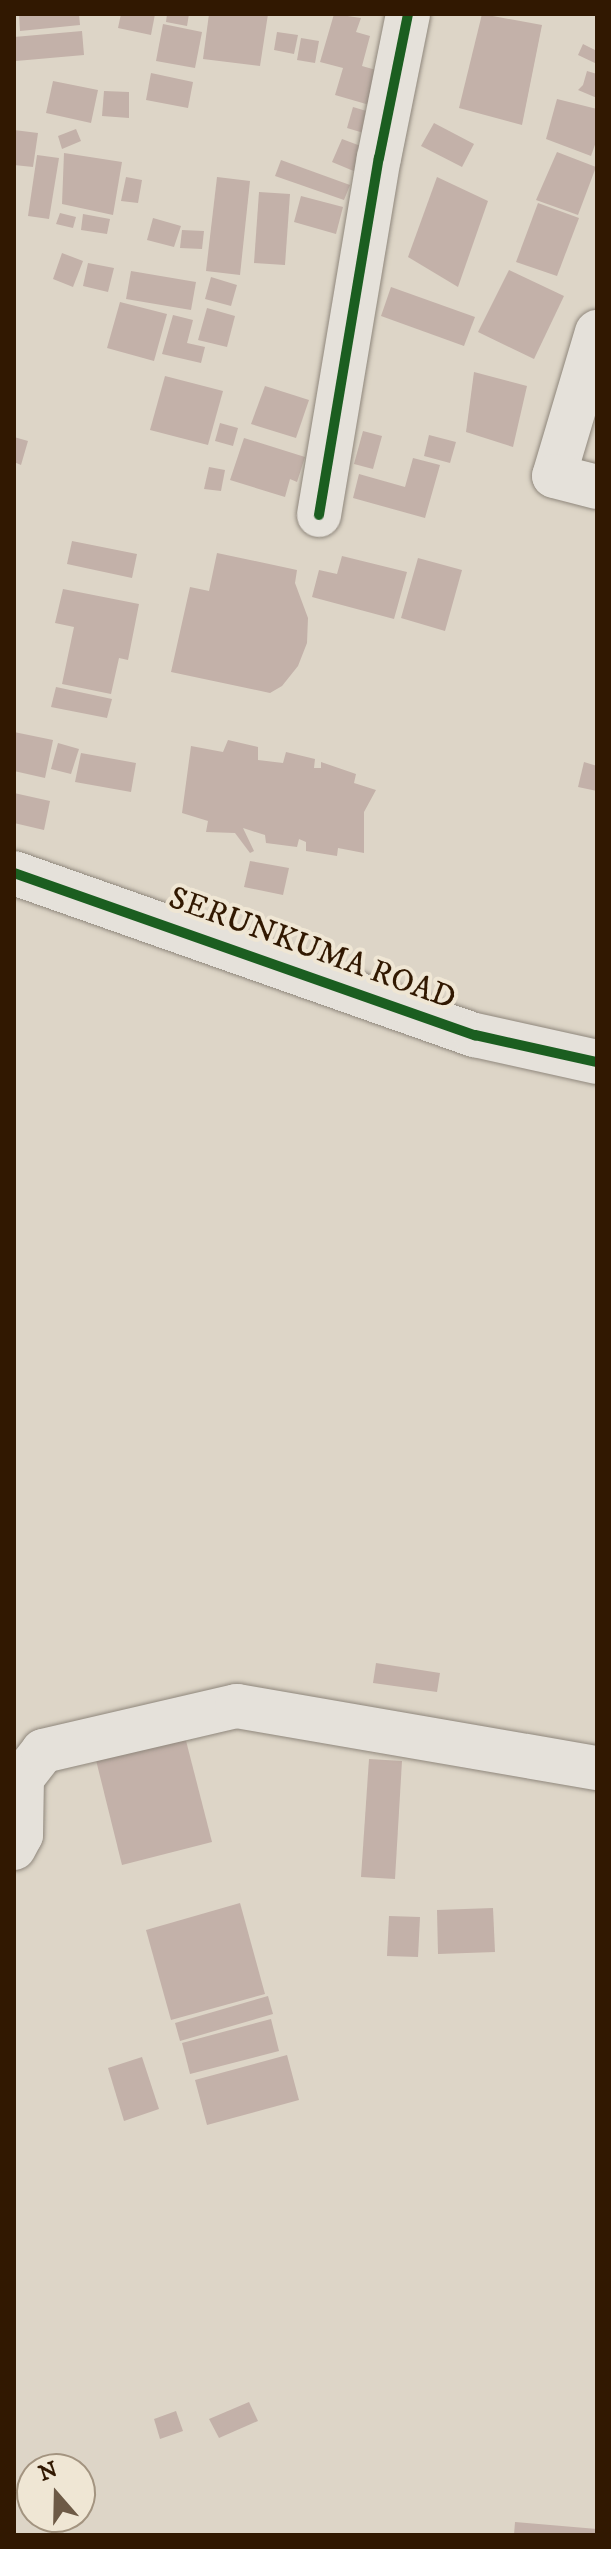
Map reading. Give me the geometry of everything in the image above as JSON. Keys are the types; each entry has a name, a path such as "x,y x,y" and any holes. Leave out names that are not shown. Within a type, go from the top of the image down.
{"street":[{"path":"319,515 379,158 408,14"},
{"path":"594,352 554,476 597,487"},
{"name":"SERUNKUMA ROAD","path":"14,873 475,1035 597,1062"},
{"path":"14,1848 21,1835 22,1778 43,1751 237,1706 597,1768"}],"building":[{"path":"19,14 79,14 80,25 20,31"},
{"path":"121,14 155,14 151,35 118,28"},
{"path":"167,14 189,14 187,26 166,22"},
{"path":"209,14 268,14 260,66 203,59"},
{"path":"334,14 361,18 356,32 370,36 362,66 383,72 373,106 335,95 343,68 320,62"},
{"path":"482,14 542,25 522,125 459,108"},
{"path":"163,24 202,32 195,68 156,61"},
{"path":"82,31 84,55 16,61 14,37"},
{"path":"277,32 298,35 294,54 274,50"},
{"path":"301,38 319,41 315,63 297,60"},
{"path":"583,44 597,51 597,64 578,55"},
{"path":"587,71 597,74 597,98 578,90"},
{"path":"151,73 193,82 188,108 146,100"},
{"path":"53,81 98,90 91,123 46,113"},
{"path":"104,91 129,92 129,118 102,116"},
{"path":"557,99 597,109 597,139 591,156 546,139"},
{"path":"353,107 373,113 367,134 347,128"},
{"path":"434,123 474,144 462,167 421,146"},
{"path":"76,129 81,141 62,149 58,136"},
{"path":"14,130 38,133 33,167 14,165"},
{"path":"342,139 366,148 356,172 332,162"},
{"path":"557,152 596,167 578,215 536,200"},
{"path":"64,153 122,162 113,215 62,204"},
{"path":"37,155 59,158 49,219 28,216"},
{"path":"281,160 350,185 344,200 275,176"},
{"path":"126,177 142,180 138,203 121,201"},
{"path":"217,177 250,181 240,275 206,271"},
{"path":"437,177 488,201 458,287 408,257"},
{"path":"259,192 290,194 285,265 254,263"},
{"path":"301,196 343,207 336,234 294,222"},
{"path":"538,203 579,218 557,276 516,262"},
{"path":"60,213 76,217 73,228 56,224"},
{"path":"83,214 110,219 107,234 81,230"},
{"path":"153,218 181,226 174,247 147,240"},
{"path":"182,230 204,231 202,249 180,248"},
{"path":"62,253 83,261 73,287 53,279"},
{"path":"88,263 114,268 108,292 83,286"},
{"path":"509,270 564,296 534,359 478,332"},
{"path":"131,271 196,282 191,310 126,299"},
{"path":"211,277 237,285 231,306 205,299"},
{"path":"391,287 475,317 464,346 381,316"},
{"path":"120,302 167,314 154,361 107,348"},
{"path":"207,308 235,316 227,347 198,340"},
{"path":"173,315 193,320 187,343 205,347 201,363 162,354"},
{"path":"474,372 527,386 513,447 466,432"},
{"path":"165,376 223,391 208,445 150,430"},
{"path":"265,386 309,400 296,438 251,424"},
{"path":"220,423 238,428 233,446 215,441"},
{"path":"363,431 382,436 373,469 354,464"},
{"path":"429,435 456,442 450,463 424,456"},
{"path":"14,437 28,441 21,465 14,462"},
{"path":"244,438 305,457 297,482 290,479 285,497 230,480"},
{"path":"413,458 440,465 425,518 353,498 359,474 405,487"},
{"path":"209,467 225,470 221,491 204,489"},
{"path":"72,541 137,554 132,578 67,564"},
{"path":"217,553 297,570 295,583 308,618 307,643 298,666 282,686 270,693 171,672 190,587 209,591"},
{"path":"342,556 407,572 394,619 312,597 319,570 337,574"},
{"path":"418,558 462,570 445,631 401,618"},
{"path":"63,589 139,604 128,660 119,658 111,694 62,684 74,627 55,623"},
{"path":"56,687 112,699 107,718 51,707"},
{"path":"14,732 53,740 45,778 14,771"},
{"path":"228,740 258,747 258,760 283,763 286,752 315,759 314,768 321,768 321,762 356,774 354,783 376,790 364,812 364,853 338,848 337,856 306,851 306,842 299,839 297,847 266,843 265,835 243,828 254,851 250,853 235,833 206,832 208,821 182,813 191,746 223,752"},
{"path":"58,743 79,749 71,774 51,769"},
{"path":"81,753 136,763 131,792 75,782"},
{"path":"584,762 597,766 597,791 578,787"},
{"path":"14,793 50,801 44,830 14,823"},
{"path":"250,861 289,868 283,895 244,887"},
{"path":"376,1663 440,1673 437,1692 373,1683"},
{"path":"183,1729 212,1842 122,1865 94,1752"},
{"path":"369,1759 402,1761 395,1879 361,1877"},
{"path":"240,1903 265,1994 171,2020 146,1930"},
{"path":"493,1908 495,1952 438,1954 437,1910"},
{"path":"389,1916 420,1917 418,1957 387,1956"},
{"path":"268,1996 273,2014 180,2041 175,2023"},
{"path":"271,2019 279,2051 190,2074 182,2043"},
{"path":"287,2055 299,2100 207,2125 195,2080"},
{"path":"142,2057 159,2109 124,2121 108,2068"},
{"path":"249,2402 258,2421 219,2438 209,2419"},
{"path":"176,2411 183,2431 160,2439 154,2419"},
{"path":"515,2522 597,2529 597,2535 514,2535"}],"cycle path":[{"path":"319,515 379,158 408,14"},
{"path":"14,873 475,1035 597,1062"}]}
